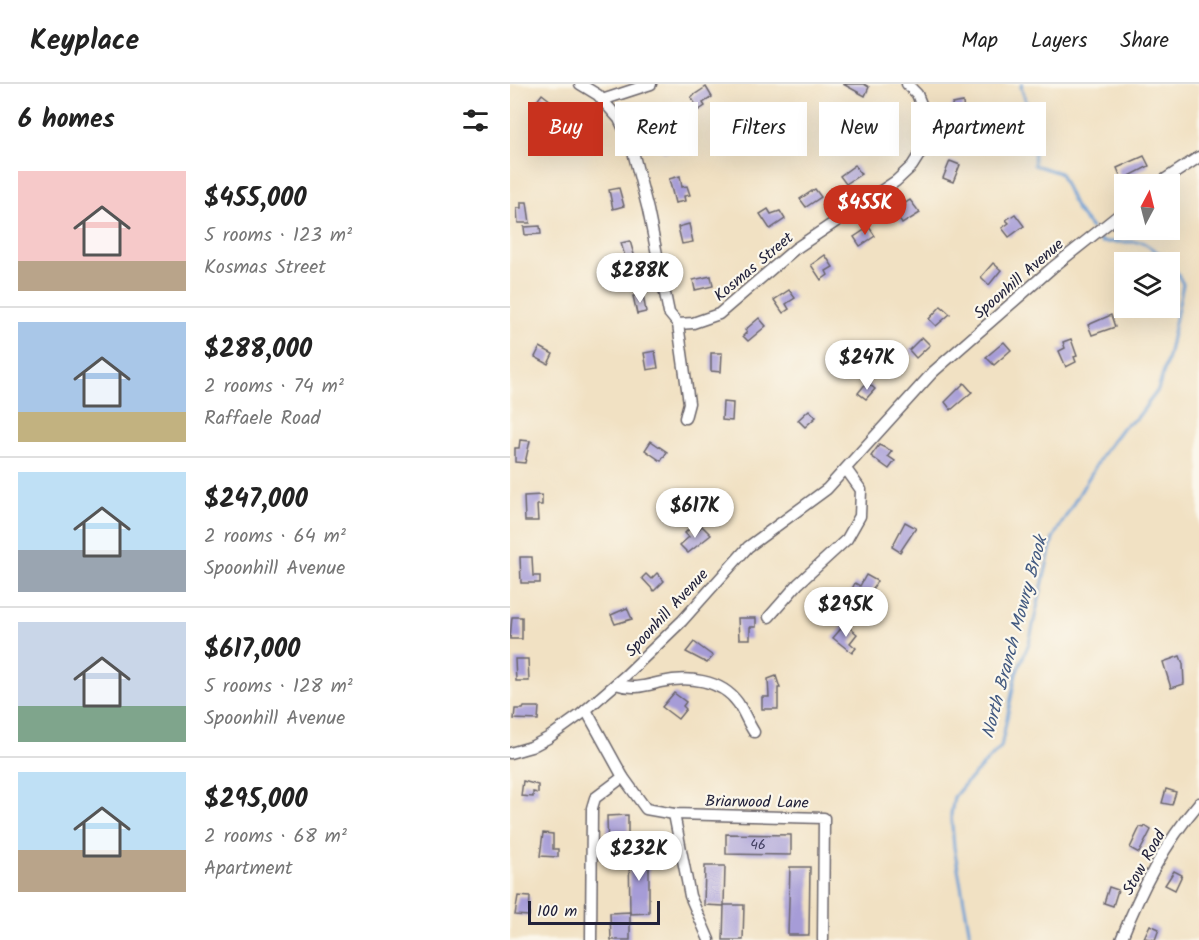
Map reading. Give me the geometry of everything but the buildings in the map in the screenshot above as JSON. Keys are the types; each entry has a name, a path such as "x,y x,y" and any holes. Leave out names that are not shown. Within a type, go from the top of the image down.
{"street":[{"path":"580,84 598,95 619,119 631,144 648,210 669,312 678,324 689,403 684,418"},
{"path":"602,100 651,84"},
{"name":"Kosmas Street","path":"678,324 693,323 719,314 795,249 880,193 912,166 924,147 927,131 926,114 917,94 907,84"},
{"path":"1173,174 1199,157"},
{"name":"Spoonhill Avenue","path":"510,753 531,747 549,738 616,684 675,628 747,547 827,489 933,372 1052,268 1114,219"},
{"path":"769,617 798,584 846,539 860,516 861,490 846,469"},
{"path":"616,684 628,688 639,688 674,679 702,681 720,688 737,701 754,732"},
{"name":"Briarwood Lane","path":"586,710 623,777 646,809 674,814 824,818 823,940"},
{"path":"591,940 592,808 595,798 623,777"},
{"name":"Stow Road","path":"1121,940 1142,891 1161,856 1199,803"},
{"path":"674,814 690,896 709,940"}],"waterway":[{"name":"North Branch Mowry Brook","path":"1022,84 1021,87 1034,125 1034,165 1060,173 1076,209 1091,228"},
{"name":"North Branch Mowry Brook","path":"971,940 954,847 951,814 954,797 1001,747 1016,674 1029,643 1053,538 1104,452 1122,428 1137,418 1158,390 1168,357 1183,284 1170,260 1142,242 1102,242 1099,238"}]}
